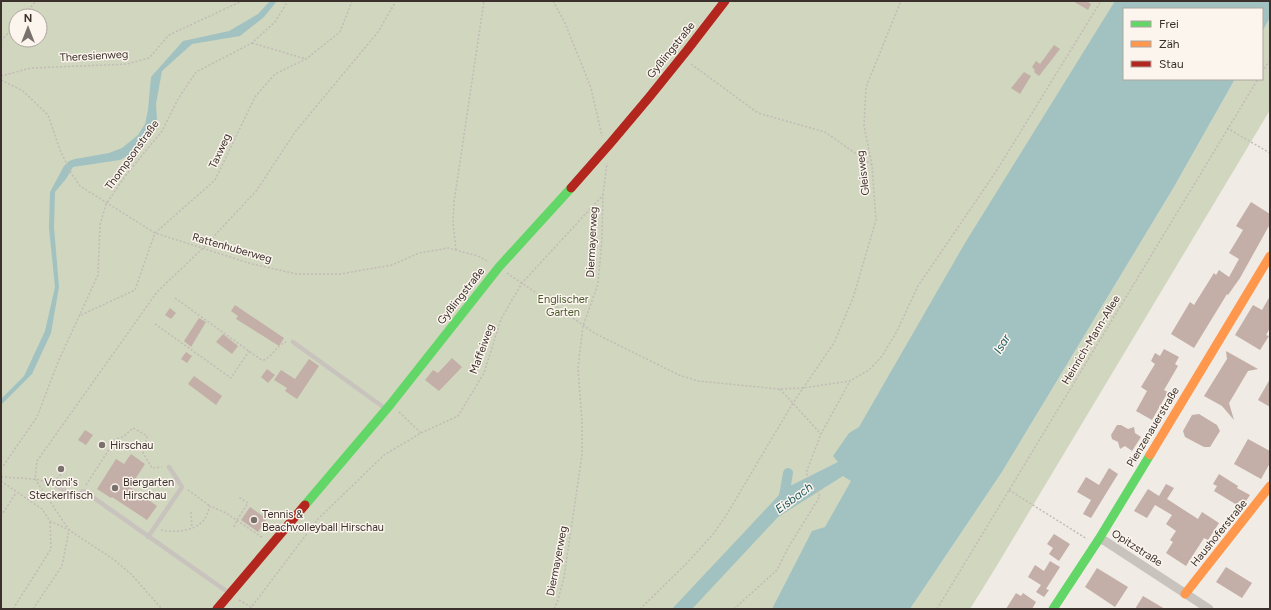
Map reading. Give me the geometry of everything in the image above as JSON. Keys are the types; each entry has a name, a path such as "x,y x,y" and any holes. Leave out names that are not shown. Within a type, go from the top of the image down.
{"street":[{"name":"Gyßlingstraße","path":"217,609 388,407 499,267 605,150 682,58 725,1"},
{"name":"Pienzenauerstraße","path":"1053,609 1099,539 1269,258"},
{"name":"Haushoferstraße","path":"1185,594 1270,486"},
{"name":"Opitzstraße","path":"1099,539 1209,609"}],"lane":[{"path":"293,342 388,407"},
{"path":"148,537 182,487 169,466"},
{"path":"53,484 74,496 84,491 231,594"}],"path":[{"name":"Theresienweg","path":"1,76 31,68 127,64 149,58 169,35 242,1"},
{"name":"Thompsonstraße","path":"1,469 37,417 58,362 81,315 98,275 100,225 106,204 126,175 162,131 178,99 196,72 252,43 275,22 288,1"},
{"name":"Taxweg","path":"81,315 135,290 155,233 215,180 255,97 275,74 306,59 340,32 352,1"},
{"path":"33,609 62,566 69,530 35,478 37,461 112,358 157,292 204,248 257,190 294,132 378,32 396,1"},
{"path":"456,250 453,223 454,202 484,1"},
{"name":"Diermayerweg","path":"553,1 565,23 592,88 608,161 602,195 602,239 598,284 583,326 578,368 582,422 582,455 564,577 554,609"},
{"name":"Gleisweg","path":"640,609 688,563 714,533 727,514 793,402 834,343 853,298 876,220 872,165 864,126 866,87 901,1"},
{"path":"522,283 583,326 679,376 698,381 779,389 803,388 850,381 869,370 882,356 896,333 918,286 997,170 1101,1"},
{"path":"1,41 8,33"},
{"path":"252,43 306,59"},
{"path":"682,58 758,114 825,132 872,165"},
{"path":"1263,70 1270,60"},
{"name":"Rattenhuberweg","path":"1,80 23,91 48,115 71,173 80,186 106,204 155,233 252,264 297,274 333,274 392,265 419,253 448,248 478,256 499,267 522,283"},
{"name":"Heinrich-Mann-Allee","path":"937,609 1257,80"},
{"path":"1227,128 1270,153"},
{"name":"Maffeiweg","path":"251,608 318,519 384,454 421,433 458,416 484,373 501,319 522,283 602,195"},
{"path":"175,298 264,360 270,357 281,344 286,342 291,345 293,342"},
{"path":"155,324 231,378 249,351"},
{"path":"734,609 777,570 788,548 820,496 806,473 821,434 850,381"},
{"path":"779,389 793,402 821,434"},
{"path":"388,407 421,433"},
{"path":"84,491 87,481 116,439 123,437 133,428 147,436 143,453 152,468 169,466"},
{"path":"1,477 35,478 53,484"},
{"path":"1,481 16,493 42,509 50,521 69,530 113,559 131,574 162,609"},
{"path":"182,487 198,496 210,506 237,520 272,545"},
{"name":"Opitzstraße","path":"1009,490 1088,539 1099,539"},
{"path":"1,516 16,493"},
{"path":"234,527 248,503 240,498 242,496"},
{"path":"154,528 167,532 192,528 204,520 210,506"},
{"path":"190,512 192,528"},
{"path":"13,609 51,549 50,521"},
{"path":"231,594 251,608"}],"green space":[{"name":"Englischer Garten","path":"1,1 1124,1 855,482 780,609 1,609"},
{"path":"1270,18 1270,110 996,567 970,609 910,609 1002,472 1174,187 1234,80 1263,80 1263,30"}],"water":[{"path":"270,1 277,1 264,17 240,36 192,44 162,71 156,104 157,120 143,141 132,153 120,160 73,167 66,179 55,192 54,227 59,287 51,333 32,374 1,405 1,399 24,376 45,331 55,287 49,228 50,192 64,166 69,161 75,159 109,153 122,148 138,135 145,124 148,110 151,77 183,41 229,31 258,14"},
{"path":"1115,1 1270,1 1270,18 1263,30 1263,8 1123,8 1123,80 1234,80 1174,187 1002,472 910,609 772,609 812,531 825,527 851,481 843,476 778,517 692,609 672,609 779,495 783,484 792,485 838,462 833,456 849,433 859,427 965,243"}],"building":[{"path":"1073,1 1087,1 1091,4 1088,10"},
{"path":"1054,45 1060,49 1039,76 1034,72 1035,70 1032,67 1036,61 1040,64"},
{"path":"1024,72 1031,76 1020,94 1011,88"},
{"path":"1251,202 1270,214 1270,224 1240,278 1228,295 1227,294 1194,348 1171,334 1190,302 1194,305 1214,273 1216,275 1219,270 1229,277 1239,259 1229,253 1243,230 1236,226"},
{"path":"1270,296 1270,328 1266,335 1269,336 1260,350 1235,335 1253,305 1262,310"},
{"path":"235,305 284,338 279,346 236,319 238,316 231,311"},
{"path":"170,308 176,313 171,319 165,315"},
{"path":"199,318 206,322 191,347 184,341"},
{"path":"223,334 238,346 232,354 216,342"},
{"path":"1164,349 1179,357 1175,364 1178,366 1164,390 1168,392 1152,420 1136,411 1147,391 1141,387 1155,364 1151,361 1155,353 1160,356"},
{"path":"1226,351 1258,369 1248,371 1229,403 1234,420 1222,406 1204,396 1227,359"},
{"path":"186,352 192,356 187,363 181,359"},
{"path":"452,358 462,367 439,391 425,380 433,370 438,373"},
{"path":"309,359 319,366 297,399 285,391 287,388 274,380 281,370 295,379"},
{"path":"267,369 275,375 268,383 261,377"},
{"path":"194,376 222,396 216,405 188,384"},
{"path":"1270,379 1270,407 1258,400"},
{"path":"1199,414 1217,425 1220,431 1210,447 1204,447 1185,437 1183,431 1192,415"},
{"path":"1117,425 1121,425 1128,429 1134,427 1135,433 1141,437 1132,451 1125,446 1120,449 1118,442 1112,439 1111,435"},
{"path":"85,430 93,435 86,445 78,440"},
{"path":"1248,439 1270,451 1270,463 1261,479 1234,464"},
{"name":"Biergarten Hirschau","path":"131,454 145,464 130,487 157,506 147,520 97,489 116,459 124,464"},
{"path":"1109,468 1118,474 1091,518 1083,514 1091,500 1077,492 1086,477 1099,485"},
{"path":"1219,474 1238,486 1237,488 1250,495 1244,504 1239,501 1237,505 1214,491 1217,486 1213,484"},
{"path":"1166,484 1174,488 1167,499 1198,519 1202,512 1219,523 1208,540 1204,538 1186,566 1166,553 1173,542 1170,540 1176,531 1166,524 1172,515 1155,505 1147,518 1134,511 1148,489 1159,496"},
{"name":"Tennis & Beachvolleyball Hirschau","path":"250,507 267,519 258,532 241,520"},
{"path":"1054,534 1070,544 1059,561 1049,554 1053,548 1047,544"},
{"path":"1050,561 1060,567 1046,589 1049,590 1044,597 1036,592 1041,585 1028,577 1035,565 1044,571"},
{"path":"1226,567 1252,583 1242,598 1216,582"},
{"path":"1097,568 1128,587 1115,607 1085,587"},
{"path":"1016,593 1021,596 1023,593 1036,602 1032,609 1006,609"},
{"path":"1143,596 1165,609 1135,609"}],"waterway":[{"name":"Eisbach","path":"784,496 788,473"}],"traffic: fast":[{"path":"305,505 390,405 499,267 571,188"},
{"path":"1053,609 1099,539 1150,455"}],"traffic: slow":[{"path":"1150,455 1270,256"},
{"path":"1185,594 1270,486"}],"traffic: jam":[{"path":"571,188 650,96 725,1"},
{"path":"217,609 305,505"}],"place":[{"name":"Hirschau","path":"102,445"},
{"name":"Vroni's Steckerlfisch","path":"61,469"},
{"name":"Biergarten Hirschau","path":"115,488"},
{"name":"Tennis & Beachvolleyball Hirschau","path":"254,520"}],"water label":[{"name":"Isar","path":"1002,344"}]}
